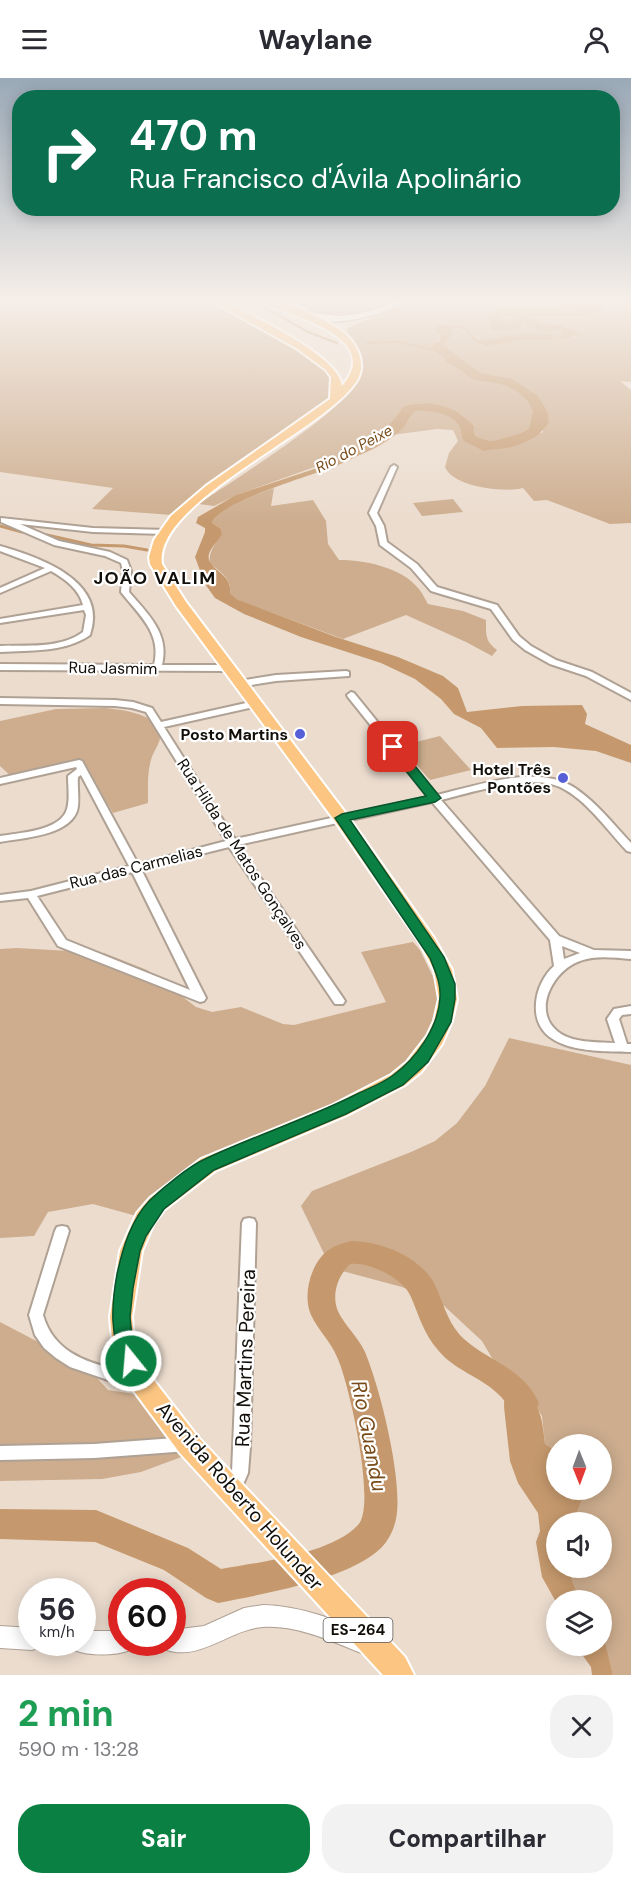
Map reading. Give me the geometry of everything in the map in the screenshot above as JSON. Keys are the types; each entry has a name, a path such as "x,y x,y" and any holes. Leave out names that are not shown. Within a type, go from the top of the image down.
{"main road":[{"path":"334,373 336,378 335,400"},
{"name":"ES-264","path":"342,818 227,668 159,571 155,557 164,532 174,518 210,488 344,393 357,373"},
{"name":"Avenida Roberto Holunder","path":"342,818 437,957 447,984 448,999 443,1022 422,1058 398,1080 340,1110 208,1165 158,1204 146,1219 131,1251 122,1307 123,1338 139,1380 188,1444 400,1675"}],"street":[{"path":"394,467 373,513 380,526 381,541 386,547 414,566 437,590 494,607 516,638 539,656 589,674 631,697"},
{"path":"2,520 93,530 164,532"},
{"path":"2,520 57,543 107,554 124,561 127,572 125,592 145,617 161,649 157,669"},
{"path":"0,548 52,568 75,583 87,607 88,628 84,636 76,640 48,646 0,649"},
{"path":"0,591 52,568"},
{"path":"0,621 87,607"},
{"name":"Rua Jasmim","path":"0,667 227,668"},
{"path":"239,684 276,678 346,674"},
{"path":"351,695 555,939 593,954 631,955"},
{"name":"Rua Hilda de Matos Gonçalves","path":"0,701 133,705 149,710 232,843 339,1001"},
{"path":"160,725 255,704"},
{"path":"0,782 81,766"},
{"path":"0,839 45,831 63,823 72,810 73,776 81,766"},
{"path":"31,894 62,943 200,998 135,867 81,766"},
{"name":"Rua das Carmelias","path":"0,898 31,894 232,843 342,818 512,781 531,779 562,785 578,795 631,849"},
{"path":"555,939 560,966"},
{"path":"593,954 560,966 549,980 542,995 541,1012 545,1024 562,1040 627,1048 613,1018 618,1012 631,1010"},
{"name":"Rua Martins Pereira","path":"232,1491 240,1473 242,1447 249,1223"},
{"path":"62,1231 36,1315 37,1326 43,1338 76,1362 96,1370 139,1380"},
{"path":"0,1453 94,1451 188,1444"},
{"path":"186,1640 200,1638 247,1618 266,1616 290,1618 326,1628 376,1649"},
{"path":"0,1637 18,1638"}],"shaded area":[{"path":"0,373 329,373 333,377 331,398 172,515 92,509 113,488 0,472"},
{"path":"362,373 467,373 495,381 530,397 539,414 536,427 523,438 496,442 472,434 472,431 458,418 444,410 428,407 409,408 391,432 337,459 239,494 214,506 199,504 289,443 338,405 354,387"},
{"path":"467,373 502,379 530,393 541,401 547,411 549,422 538,434 523,443 506,448 489,449 463,435 462,426 446,415 428,410 415,411 391,436 371,449 336,466 248,498 218,515 212,523 220,528 222,534 210,551 211,564 227,580 230,593 236,599 336,637 398,657 443,676 458,688 467,712 522,706 582,705 587,714 585,724 631,745 631,763 596,751 554,747 497,748 481,728 454,714 441,699 415,679 381,663 301,637 244,614 215,598 205,584 195,557 205,532 205,528 196,523 198,517 236,495 320,467 383,437 393,429 409,408 435,408 462,416 474,427 472,434 496,442 514,441 530,434 536,427 539,414 531,403 530,397 495,381"},
{"path":"474,373 631,373 631,382 620,381 631,390 631,523 610,524 547,500 534,501 523,488 492,489 468,484 458,479 445,467 449,453 458,441 453,430 437,429 392,435 407,422 414,411 421,410 434,411 452,418 462,426 463,435 490,449 519,444 543,432 541,401 502,379"},
{"path":"274,488 271,506 313,500 326,521 328,544 339,560 360,561 392,570 411,581 428,604 463,611 486,620 487,637 490,644 497,650 492,656 406,615 343,639 235,599 230,593 227,580 210,564 210,554 220,528 212,523 215,517 230,507"},
{"path":"453,499 463,512 422,516 413,503"},
{"path":"106,708 148,718 159,730 160,738 149,771 148,803 113,813 83,764 15,780 0,766 0,721 56,709"},
{"path":"440,736 471,770 430,780 400,746"},
{"path":"413,942 420,950 434,979 441,1009 435,1053 428,1063 407,1082 258,1142 140,1217 93,1204 48,1212 34,1236 0,1238 0,949 104,953 147,970 196,1007 212,1012 241,1007 283,1024 294,1025 386,1002 361,952"},
{"path":"509,1038 631,1065 631,1675 613,1675 608,1656 612,1656 612,1590 576,1590 572,1578 612,1578 612,1512 577,1512 582,1500 612,1500 612,1434 546,1434 545,1444 542,1416 528,1394 505,1380 482,1341 441,1303 402,1287 331,1268 301,1206 312,1191 435,1141 457,1123 485,1086"},
{"path":"0,1322 88,1368 108,1390 134,1394 184,1456 141,1472 102,1479 0,1481"},
{"path":"505,1380 525,1393 536,1405 542,1421 546,1445 546,1500 582,1500 577,1512 546,1512 546,1578 572,1578 576,1590 549,1590 542,1577 536,1542 540,1531 538,1513 518,1483 510,1461 504,1407"},
{"path":"583,1656 608,1656 613,1675 592,1675 591,1667"}],"waterway":[{"name":"Rio do Peixe","path":"353,453 392,431 399,425 407,410 421,407 438,409 455,416 465,425 469,438 484,447 524,437 535,431 539,411 534,399 522,389 508,382 476,376 471,373"},
{"path":"0,526 22,532"},
{"path":"47,535 91,545 124,546 147,550"},
{"name":"Rio Guandu","path":"0,1524 96,1526 176,1559 218,1586 307,1566 331,1558 369,1537 379,1524 381,1511 381,1491 373,1438 361,1385 350,1351 325,1315 322,1301 324,1282 331,1265 340,1256 351,1252 376,1255 400,1268 422,1288 433,1318 451,1345 463,1356 508,1383 524,1403"}],"place":[{"name":"Posto Martins","path":"300,734"},
{"name":"Hotel Três Pontões","path":"563,778"}],"district":[{"name":"JOÃO VALIM","path":"155,578"}],"route":[{"path":"131,1361 123,1338 121,1317 124,1288 131,1251 137,1236 146,1219 158,1204 178,1186 208,1165 340,1110 398,1080 422,1058 443,1022 448,999 447,984 437,957 342,818 435,798 393,747"}]}
